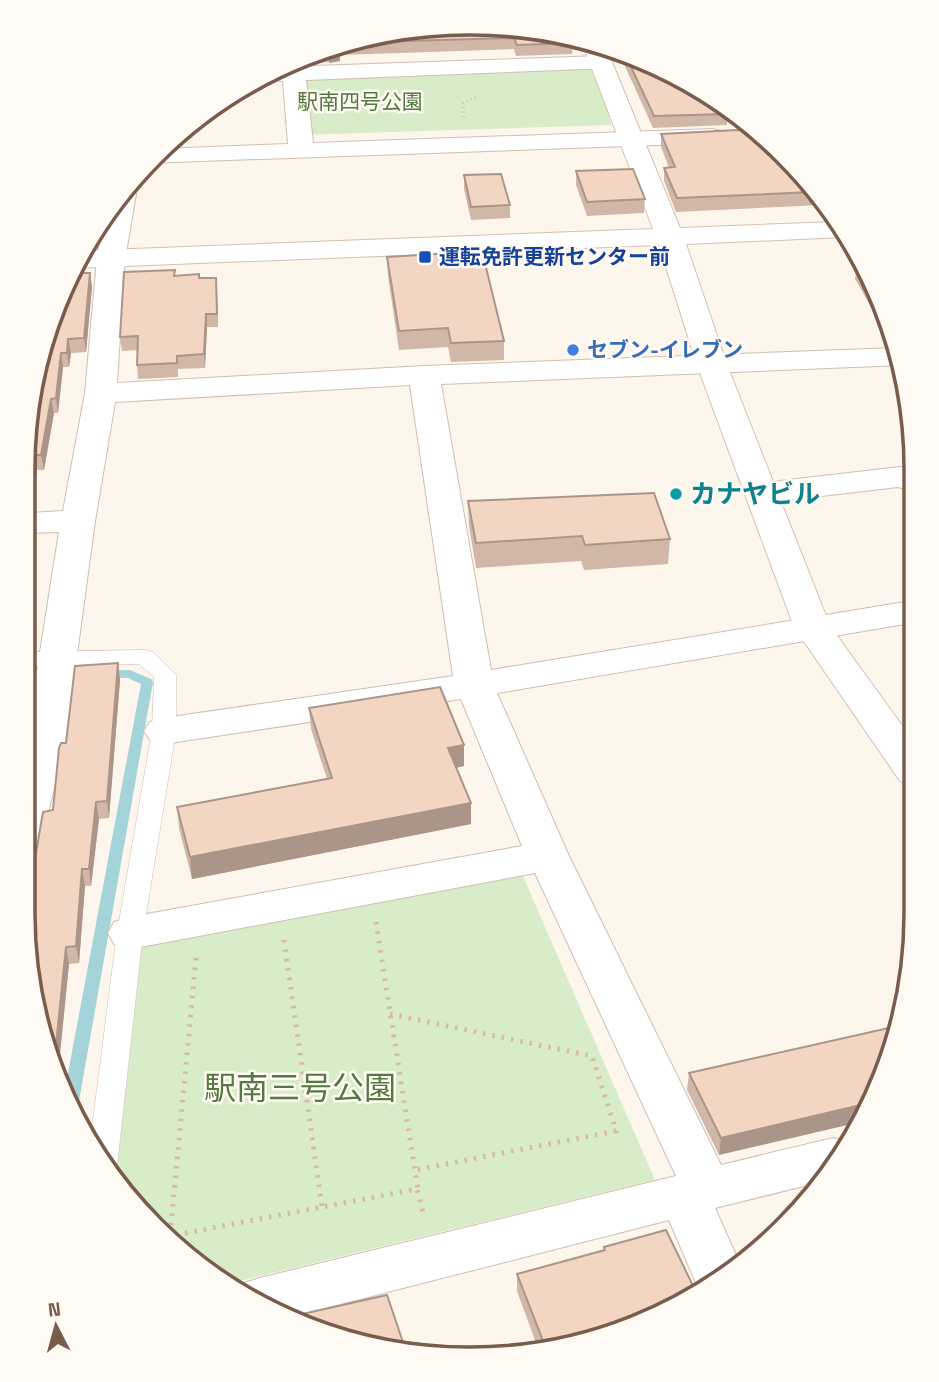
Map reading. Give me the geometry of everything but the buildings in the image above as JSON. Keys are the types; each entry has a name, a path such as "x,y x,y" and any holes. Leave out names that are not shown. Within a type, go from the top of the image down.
{"street":[{"path":"293,72 598,55 670,237 712,365 812,627 904,758"},
{"path":"285,76 301,152"},
{"path":"168,156 730,135"},
{"path":"35,743 43,659 78,521 101,393 94,260 108,228"},
{"path":"94,260 832,230"},
{"path":"101,393 424,375 889,357"},
{"path":"424,375 474,685 696,1192 717,1269"},
{"path":"761,493 904,478"},
{"path":"35,523 78,521"},
{"path":"164,731 474,685 904,613"},
{"path":"130,933 548,856"},
{"path":"270,1298 827,1159"}],"lane":[{"path":"43,659 145,657 165,675 164,731 130,933 104,1148"}],"path":[{"path":"373,908 415,1170 435,1258"},
{"path":"282,929 322,1207"},
{"path":"171,1228 196,949"},
{"path":"390,1014 592,1056 616,1131 415,1170"},
{"path":"178,1234 417,1189 420,1198"}],"green space":[{"name":"駅南四号公園","path":"594,63 611,125 299,135 302,72"},
{"name":"駅南三号公園","path":"522,874 655,1180 239,1281 205,1257 162,1220 116,1165 137,941"}],"waterway":[{"path":"35,673 53,673"},
{"path":"73,1090 147,682 130,674 102,674"}],"place":[{"name":"運転免許更新センター前","path":"425,257"},
{"name":"セブン-イレブン","path":"573,350"},
{"name":"カナヤビル","path":"676,494"}]}
